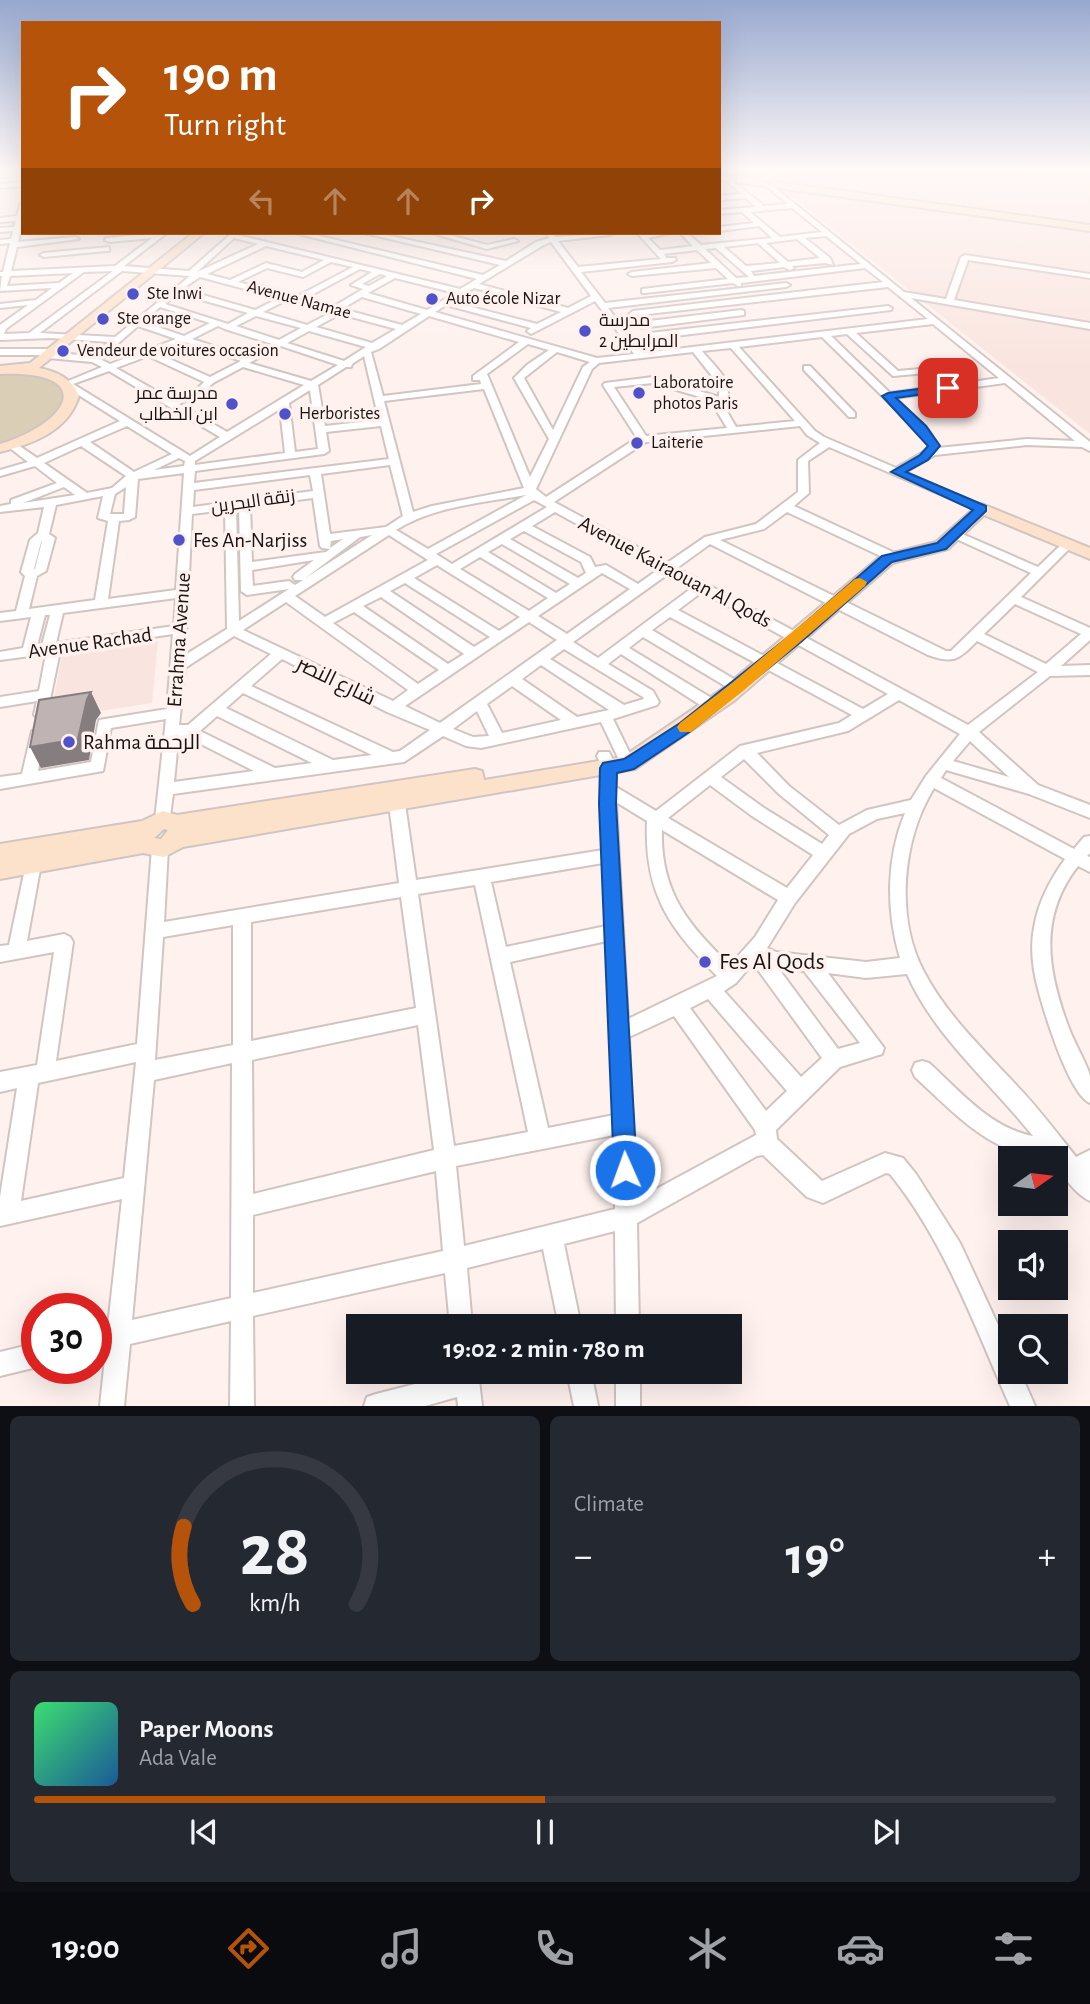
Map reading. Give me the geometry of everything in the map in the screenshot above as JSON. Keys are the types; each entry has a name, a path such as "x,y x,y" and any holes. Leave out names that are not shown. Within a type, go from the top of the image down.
{"street":[{"path":"16,237 1,288 62,285"},
{"path":"33,237 46,242 73,237"},
{"path":"72,252 76,237"},
{"path":"97,268 101,252 106,250 110,237"},
{"path":"32,335 159,237"},
{"path":"31,369 194,237"},
{"path":"94,359 195,274 232,237"},
{"path":"243,237 328,261 461,292"},
{"path":"316,237 484,278"},
{"path":"348,245 364,237"},
{"path":"386,237 507,264"},
{"path":"405,259 454,237 521,255"},
{"path":"511,237 514,242"},
{"path":"0,509 85,498 113,491 133,476 187,460 348,365 550,237"},
{"path":"551,237 639,355"},
{"path":"644,237 699,295"},
{"path":"651,243 683,237"},
{"path":"687,237 754,300"},
{"path":"731,237 737,243"},
{"path":"799,237 837,269"},
{"path":"658,252 803,237"},
{"path":"830,237 1088,446"},
{"path":"294,252 322,238"},
{"path":"760,241 796,273"},
{"path":"41,270 46,242"},
{"path":"487,247 514,242 533,248"},
{"path":"195,274 264,244"},
{"path":"717,245 754,278"},
{"path":"727,254 808,245"},
{"path":"44,255 106,250"},
{"path":"736,262 818,253"},
{"path":"369,269 393,256"},
{"path":"576,270 709,256"},
{"path":"0,258 11,257"},
{"path":"236,257 303,275 302,277 355,285 366,293 428,313 595,361 936,321"},
{"path":"949,303 965,257 1090,276"},
{"path":"744,269 827,260"},
{"path":"303,275 328,261"},
{"path":"231,282 266,265"},
{"path":"624,265 653,300"},
{"path":"632,274 719,265"},
{"path":"645,291 796,273 821,274 837,269 866,266"},
{"path":"0,331 84,268"},
{"name":"Avenue Namae","path":"4,274 84,268 195,274 403,328"},
{"path":"228,327 357,268"},
{"path":"355,285 378,271"},
{"path":"638,282 726,272"},
{"path":"171,404 198,393 210,382 310,328 394,275"},
{"path":"775,276 797,295"},
{"path":"633,314 797,295 836,287 889,284"},
{"path":"473,285 568,311"},
{"path":"603,306 786,285"},
{"path":"862,287 870,294"},
{"path":"175,290 310,328 371,349"},
{"path":"492,298 501,292"},
{"path":"818,292 827,300"},
{"path":"722,293 767,341"},
{"path":"901,294 1090,326"},
{"path":"460,389 538,327 596,297"},
{"path":"776,297 784,305"},
{"path":"677,298 719,346"},
{"path":"879,301 908,324"},
{"path":"0,306 37,302"},
{"path":"444,302 538,327"},
{"path":"158,304 348,365"},
{"path":"474,310 483,304"},
{"path":"625,304 663,353"},
{"path":"835,307 861,330"},
{"path":"650,336 888,308"},
{"path":"792,312 800,319"},
{"path":"641,325 741,313"},
{"path":"136,323 314,385"},
{"path":"69,383 185,339 217,323"},
{"path":"0,331 117,340"},
{"path":"849,331 896,374 928,370 948,388"},
{"path":"824,334 930,439 934,446 932,452"},
{"path":"733,345 811,433 827,443 1090,554"},
{"path":"371,349 380,399 409,517"},
{"path":"554,440 520,376 556,349"},
{"path":"695,349 724,386 720,408 733,430"},
{"path":"0,352 50,353 94,359 229,436"},
{"path":"149,353 210,382"},
{"path":"595,361 643,439"},
{"path":"452,569 524,526 542,498 554,440 588,367 595,361"},
{"path":"807,368 852,415"},
{"path":"0,370 31,369 69,383 84,396 187,460"},
{"path":"482,373 542,498"},
{"path":"608,385 653,380 723,401"},
{"path":"888,396 1008,380"},
{"path":"5,447 42,431 63,415 72,398 69,383"},
{"path":"133,476 187,460 232,462 324,451 314,385"},
{"path":"380,399 488,386"},
{"path":"284,403 290,455"},
{"path":"0,472 35,463 127,422"},
{"path":"320,430 386,422"},
{"path":"324,623 405,577 432,557 542,498 643,439 803,423"},
{"path":"229,436 232,462"},
{"path":"82,442 133,476"},
{"path":"897,472 932,452 1027,442 1088,446"},
{"path":"166,789 404,756 709,539 760,527 788,508 804,493 803,460 827,443"},
{"path":"5,447 35,463 85,498"},
{"name":"Errahma Avenue","path":"112,1309 133,1186 145,1061 181,629 190,487 187,460"},
{"path":"190,487 395,461"},
{"path":"315,471 327,555"},
{"path":"113,491 104,518 129,517 133,476"},
{"path":"0,509 66,483"},
{"name":"زنقة البحرين","path":"188,511 318,494"},
{"path":"178,666 233,624 409,517 432,509 514,496 542,498"},
{"name":"Avenue Kairaouan Al Qods","path":"542,498 969,732 1033,789"},
{"path":"22,614 32,574 40,571 49,538 43,536 51,503"},
{"path":"244,503 247,591 287,590 327,555 357,534"},
{"path":"230,505 233,624"},
{"path":"788,508 892,556"},
{"path":"0,853 397,803 621,760 713,706 892,556 942,546 982,509"},
{"path":"101,605 114,519"},
{"path":"524,526 586,560 593,575"},
{"path":"324,538 388,530 599,664 702,586"},
{"path":"956,535 1039,572"},
{"path":"502,539 579,584"},
{"path":"709,539 940,655 955,655 977,636 1068,544"},
{"path":"481,552 558,599"},
{"path":"246,566 327,555"},
{"path":"392,708 602,568 638,589"},
{"path":"405,577 500,637"},
{"path":"287,590 324,623 419,691"},
{"path":"381,591 474,654"},
{"path":"0,617 183,593"},
{"path":"1013,598 1090,633 1048,671 969,732 931,780 917,804 906,835 899,902 901,928 912,965 947,1023 1054,1146"},
{"path":"354,606 449,671"},
{"path":"29,779 57,610"},
{"path":"669,611 864,716"},
{"path":"29,652 39,612"},
{"name":"شارع النصر","path":"233,624 280,653 392,708 476,743 605,716 652,702 652,699 599,664"},
{"name":"Avenue Rachad","path":"0,656 181,629"},
{"path":"643,631 737,687"},
{"path":"977,636 1048,671 1090,670"},
{"path":"620,648 713,706"},
{"path":"170,750 280,653"},
{"path":"539,658 622,711"},
{"path":"512,678 574,722"},
{"path":"242,687 392,758"},
{"path":"730,977 696,945 664,897 654,859 655,820 745,750 831,731 864,716 899,694"},
{"path":"0,702 45,695"},
{"path":"479,701 498,739"},
{"path":"216,709 331,766"},
{"path":"605,716 621,760 608,790 624,1122 628,1314"},
{"path":"0,783 98,767 104,724 173,719 190,732 273,774"},
{"path":"745,750 784,790 839,834"},
{"path":"0,870 162,834 621,760"},
{"path":"943,764 1033,789 1090,812"},
{"path":"709,776 758,813 823,853"},
{"path":"931,780 1082,861"},
{"path":"608,790 789,898"},
{"path":"397,803 445,1158 460,1314"},
{"path":"618,1033 711,989 730,977 754,950 789,898 839,834 855,822 873,814 917,804"},
{"path":"1090,842 1082,861 1051,895 1043,915 1040,933 1045,991 1072,1063 1090,1093"},
{"path":"154,931 611,855"},
{"path":"33,864 8,953 64,942 37,1074 8,1165 4,1215 133,1186"},
{"path":"482,878 540,1139"},
{"path":"242,917 242,1405"},
{"path":"500,956 614,932"},
{"path":"754,950 774,960 866,970 912,965"},
{"path":"754,950 834,1059"},
{"path":"112,1337 453,1260 627,1217 754,1146 801,1091 834,1059 875,1048 809,963"},
{"path":"711,989 801,1091"},
{"path":"677,1005 766,1135 814,1190 823,1192 834,1189 885,1163 896,1166 909,1181 952,1251 1023,1405"},
{"path":"0,1082 37,1074 242,1052 426,1015"},
{"path":"922,1070 986,1128 1012,1142 1034,1146"},
{"path":"241,1207 445,1158 624,1122"},
{"path":"1082,1165 1090,1190"},
{"path":"551,1236 567,1314"},
{"path":"0,1364 21,1359"},
{"name":"Errahma Avenue","path":"110,1384 112,1405"},
{"path":"582,1384 586,1405"},
{"path":"628,1384 628,1405"},
{"path":"376,1405 468,1387"}],"shaded area":[{"path":"842,237 1090,237 1090,434"},
{"path":"0,373 32,374 50,379 62,388 65,398 50,418 23,434 0,443"},
{"path":"158,641 152,703 50,719 62,655"}],"building":[{"path":"91,692 78,739 30,747 39,700"}],"slow traffic":[{"path":"685,727 737,687 860,582"}],"place":[{"name":"Ste Inwi","path":"133,294"},
{"name":"Auto école Nizar","path":"432,299"},
{"name":"Ste orange","path":"103,319"},
{"name":"مدرسة المرابطين 2","path":"585,331"},
{"name":"Vendeur de voitures occasion","path":"63,351"},
{"name":"Laboratoire photos Paris","path":"639,393"},
{"name":"مدرسة عمر ابن الخطاب","path":"232,404"},
{"name":"Herboristes","path":"285,414"},
{"name":"Laiterie","path":"637,443"},
{"name":"Fes An-Narjiss","path":"179,540"},
{"name":"Rahma الرحمة","path":"69,742"},
{"name":"Fes Al Qods","path":"705,962"}],"route":[{"path":"625,1170 607,804 609,768 628,764 685,727 737,687 887,559 942,546 982,509 897,472 924,458 932,452 934,446 922,429 888,396 948,388"}]}
